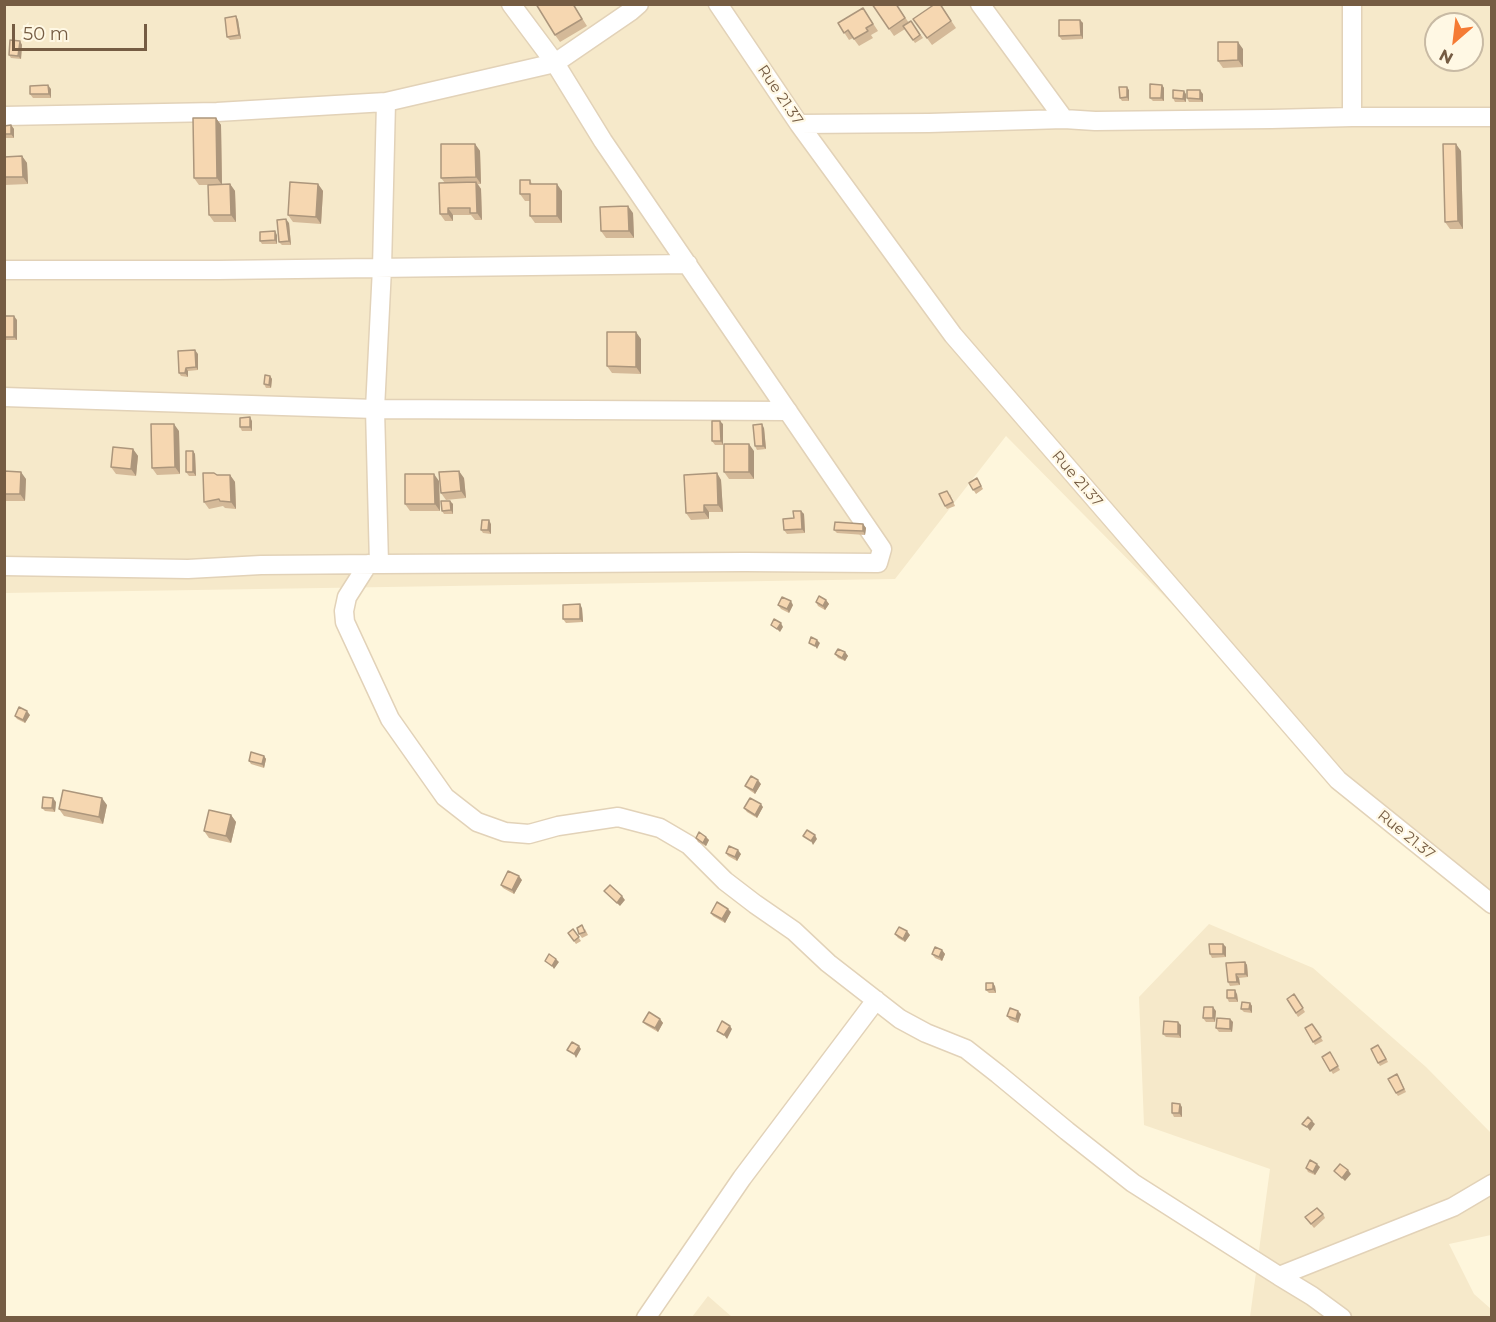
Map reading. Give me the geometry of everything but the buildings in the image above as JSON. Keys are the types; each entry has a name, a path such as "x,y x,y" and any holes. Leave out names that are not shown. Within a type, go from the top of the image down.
{"street":[{"path":"4,566 188,569 261,565 374,564 878,563 882,549 603,141 555,63 511,4"},
{"path":"4,116 217,112 386,102 555,63 639,4"},
{"name":"Rue 21.37","path":"718,4 799,124 953,335 1338,780 1491,904"},
{"path":"980,4 1064,119"},
{"path":"1352,4 1352,117"},
{"path":"386,102 382,268 375,409 374,564 347,597 344,611 345,622 390,719 445,798 477,822 505,832 529,834 558,826 618,817 660,828 689,845 725,881 794,931 828,963 900,1019 926,1033 966,1049 1133,1183 1342,1317"},
{"path":"799,124 1064,119 1095,121 1491,117"},
{"path":"4,270 218,270 688,264"},
{"path":"4,397 375,409 788,411"},
{"path":"646,1317 742,1178 876,1000"},
{"path":"1279,1276 1454,1207 1491,1184"}],"shaded area":[{"path":"4,5 1491,5 1491,902 1411,846 1006,436 895,579 5,593"},
{"path":"1209,924 1313,968 1426,1067 1491,1133 1491,1235 1449,1244 1474,1294 1491,1309 1491,1317 1250,1317 1270,1169 1144,1125 1139,997"},
{"path":"708,1296 732,1317 692,1317"}]}
